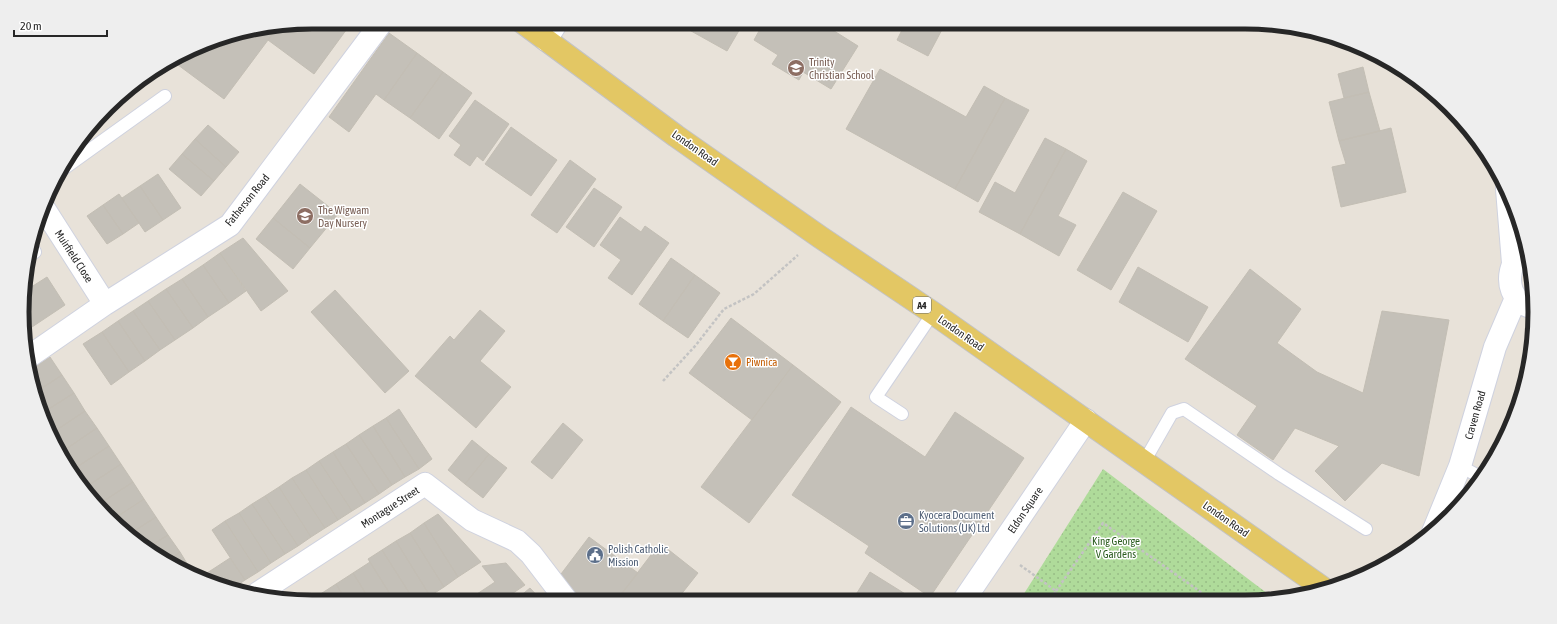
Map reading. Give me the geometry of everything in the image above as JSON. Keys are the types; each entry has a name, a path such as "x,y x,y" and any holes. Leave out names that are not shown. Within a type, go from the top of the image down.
{"main road":[{"name":"London Road","path":"551,31 676,136 1086,420 1318,585"}],"street":[{"name":"Fatherson Road","path":"32,355 105,304 230,225 377,29"},
{"name":"Muirfield Close","path":"47,213 105,304"},
{"name":"Craven Road","path":"1439,518 1460,466 1495,347 1525,303 1511,288 1509,280 1511,269 1520,256 1514,223"},
{"name":"Eldon Square","path":"967,595 1086,420"},
{"name":"Montague Street","path":"261,591 425,484 472,520 517,541 530,554 562,595"}],"lane":[{"path":"72,163 165,96"},
{"path":"902,414 876,397 932,313"},
{"path":"1144,462 1172,413 1184,409 1279,474 1366,529"},
{"path":"1460,466 1476,475"}],"path":[{"path":"663,381 696,345 724,309 754,294 820,237"},
{"path":"1054,595 1103,523 1205,595"},
{"path":"998,550 1056,592"}],"green space":[{"name":"King George V Gardens","path":"1103,469 1268,594 1245,595 1023,595"}],"building":[{"path":"347,29 314,74 268,40 275,31"},
{"path":"688,29 740,29 727,51"},
{"path":"760,29 831,29 858,46 831,89 803,72 799,80 772,64 778,55 754,40"},
{"path":"902,29 942,29 928,56 897,40"},
{"path":"275,31 224,99 176,64 221,44 257,34"},
{"path":"389,33 417,53 384,100 376,94 349,132 329,117"},
{"path":"417,53 443,72 410,118 384,100"},
{"path":"1363,67 1369,92 1344,98 1338,74"},
{"path":"880,69 966,117 984,86 1005,98 955,189 846,129"},
{"path":"443,72 472,93 439,139 410,118"},
{"path":"1369,92 1380,131 1339,141 1329,102"},
{"path":"1005,98 1029,110 978,202 955,189"},
{"path":"475,100 509,124 483,161 477,156 470,166 454,155 461,145 449,136"},
{"path":"208,125 239,152 226,167 195,139"},
{"path":"511,127 557,160 531,196 485,164"},
{"path":"1391,128 1406,192 1341,207 1332,167 1346,164 1339,141"},
{"path":"1045,138 1066,149 1020,234 979,212 995,182 1015,193"},
{"path":"195,139 226,167 214,181 182,154"},
{"path":"1066,149 1087,161 1058,216 1076,225 1059,256 1020,234"},
{"path":"182,154 214,181 201,196 169,169"},
{"path":"570,160 596,179 557,233 531,215"},
{"path":"158,174 181,208 163,220 140,186"},
{"name":"The Wigwam Day Nursery","path":"300,184 338,214 310,248 273,218"},
{"path":"140,186 163,220 145,232 122,198"},
{"path":"594,188 622,207 594,247 566,227"},
{"path":"1123,192 1157,211 1111,290 1077,270"},
{"path":"119,194 139,223 123,234 103,205"},
{"path":"103,205 123,234 107,244 87,216"},
{"path":"620,217 641,232 645,226 669,243 632,295 608,278 621,260 600,245"},
{"path":"273,218 310,248 293,269 256,239"},
{"path":"243,238 288,291 261,311 220,253"},
{"path":"220,253 246,291 229,303 203,265"},
{"path":"671,258 695,275 663,321 639,304"},
{"path":"203,265 229,303 208,317 182,279"},
{"path":"1138,267 1208,307 1188,342 1119,302"},
{"path":"1250,269 1301,309 1277,343 1317,372 1363,393 1382,311 1449,320 1419,476 1382,463 1345,501 1315,471 1339,446 1295,428 1273,460 1237,435 1257,406 1185,359"},
{"path":"695,275 720,293 688,338 663,321"},
{"path":"47,277 65,305 30,328 29,312 30,288"},
{"path":"182,279 208,317 193,328 166,289"},
{"path":"166,289 193,328 175,340 148,301"},
{"path":"335,290 409,371 385,393 311,312"},
{"path":"148,301 175,340 160,350 133,311"},
{"path":"480,310 505,331 480,361 511,387 476,428 415,376 450,336 454,340"},
{"path":"133,311 160,350 145,361 118,321"},
{"path":"731,318 793,365 752,420 689,373"},
{"path":"118,321 145,361 129,372 102,332"},
{"path":"102,332 129,372 111,385 83,344"},
{"path":"50,357 62,375 40,389 34,368"},
{"path":"793,365 841,402 749,523 701,487"},
{"path":"62,375 74,393 47,410 40,389"},
{"path":"74,393 85,411 55,431 47,410"},
{"name":"Kyocera Document Solutions (UK) Ltd","path":"851,407 925,457 955,412 1024,458 931,595 927,595 865,553 869,546 792,495"},
{"path":"399,409 432,459 419,469 386,418"},
{"path":"85,411 97,428 65,450 55,431"},
{"path":"386,418 419,469 405,477 373,426"},
{"path":"563,423 583,440 552,479 531,462"},
{"path":"373,426 405,477 392,485 359,435"},
{"path":"97,428 109,446 76,468 65,450"},
{"path":"359,435 392,485 379,494 346,444"},
{"path":"472,440 489,454 465,484 448,470"},
{"path":"346,444 379,494 365,503 333,452"},
{"path":"109,446 121,464 88,486 76,468"},
{"path":"333,452 365,503 352,511 319,461"},
{"path":"489,454 507,468 483,498 465,484"},
{"path":"319,461 352,511 338,520 306,470"},
{"path":"121,464 133,482 102,502 88,486"},
{"path":"306,470 338,520 325,528 292,478"},
{"path":"292,478 325,528 311,537 279,487"},
{"path":"133,482 144,499 117,517 102,502"},
{"path":"279,487 311,537 298,546 265,496"},
{"path":"265,496 298,546 285,554 252,504"},
{"path":"144,499 156,517 133,532 117,517"},
{"path":"252,504 285,554 271,563 239,513"},
{"path":"239,513 271,563 258,572 225,521"},
{"path":"438,514 481,562 458,577 424,523"},
{"path":"156,517 168,535 152,545 133,532"},
{"path":"225,521 258,572 245,580 212,530"},
{"path":"424,523 458,577 444,587 410,533"},
{"path":"410,533 444,587 429,595 396,541"},
{"path":"168,535 180,552 172,558 152,545"},
{"name":"Polish Catholic Mission","path":"589,537 638,573 621,595 572,595 558,578"},
{"path":"396,541 429,595 411,595 382,550"},
{"path":"660,543 698,573 681,595 621,595"},
{"path":"382,550 411,595 391,595 368,559"},
{"path":"180,552 189,567 187,566 172,558"},
{"path":"230,558 245,580 238,585 221,580 207,573"},
{"path":"370,562 391,595 367,595 353,573"},
{"path":"506,563 525,585 510,595 476,595 495,582 482,566"},
{"path":"870,572 907,595 856,595"},
{"path":"353,573 367,595 343,595 336,584"},
{"path":"336,584 343,595 319,595"},
{"path":"530,588 536,595 521,595"}],"place":[{"name":"Trinity Christian School","path":"796,68"},
{"name":"The Wigwam Day Nursery","path":"305,216"},
{"name":"Piwnica","path":"733,362"},
{"name":"Kyocera Document Solutions (UK) Ltd","path":"906,521"},
{"name":"Polish Catholic Mission","path":"595,555"}]}
